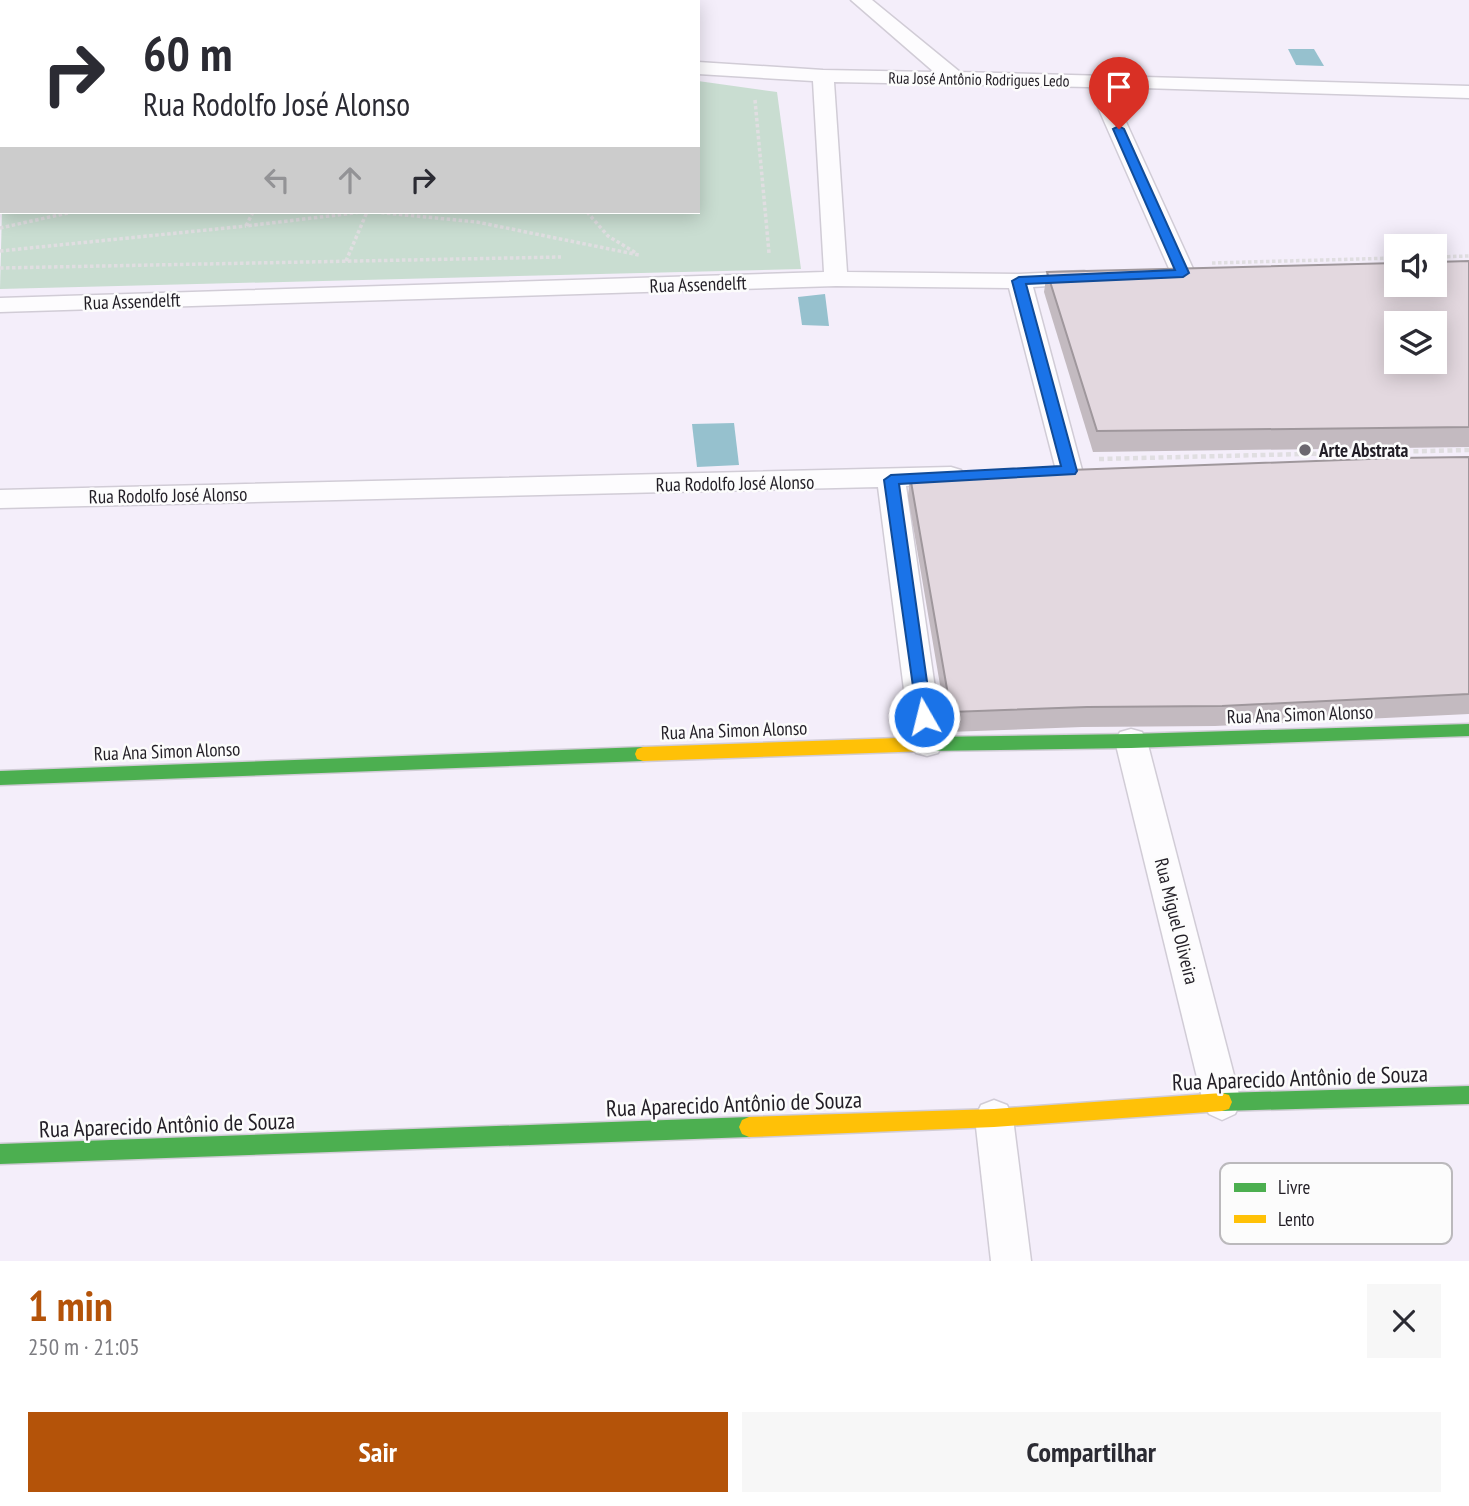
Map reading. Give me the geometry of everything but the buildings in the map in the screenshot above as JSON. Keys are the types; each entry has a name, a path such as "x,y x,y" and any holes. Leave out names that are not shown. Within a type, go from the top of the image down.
{"street":[{"path":"860,0 954,78"},
{"name":"Rua José Antônio Rodrigues Ledo","path":"700,68 823,76 1469,92"},
{"path":"823,76 836,279"},
{"path":"1097,81 1183,273"},
{"path":"1156,275 1209,268"},
{"name":"Rua Assendelft","path":"0,305 836,279 1019,281 1101,277"},
{"path":"1019,281 1069,471"},
{"path":"1042,472 1069,471 1096,464"},
{"name":"Rua Rodolfo José Alonso","path":"0,499 891,480 974,475"},
{"path":"891,480 927,744"},
{"name":"Rua Ana Simon Alonso","path":"0,778 927,744 1131,741 1469,730"},
{"name":"Rua Miguel Oliveira","path":"1131,741 1222,1102"},
{"name":"Rua Aparecido Antônio de Souza","path":"0,1154 994,1118 1222,1102 1469,1095"},
{"path":"994,1118 1011,1261"}],"path":[{"path":"745,98 756,100 769,253"},
{"path":"0,228 63,214"},
{"path":"246,226 252,214"},
{"path":"0,251 345,214"},
{"path":"346,261 367,214"},
{"path":"395,214 477,222 640,256"},
{"path":"589,214 608,236 640,256"},
{"path":"612,256 640,256"},
{"path":"0,268 570,257"},
{"path":"1447,257 1469,257"},
{"path":"1209,268 1384,259"},
{"path":"1096,464 1469,450"}],"green space":[{"path":"700,81 777,92 801,269 0,289 2,214 700,214"}],"water":[{"path":"1288,49 1314,49 1324,66 1296,65"},
{"path":"825,294 829,326 802,325 798,297"},
{"path":"734,423 739,465 697,467 692,424"}],"traffic: fast":[{"path":"927,744 1131,741 1469,730"},
{"path":"0,778 643,754"},
{"path":"1222,1102 1469,1095"},
{"path":"0,1154 749,1127"}],"traffic: slow":[{"path":"643,754 927,744"},
{"path":"749,1127 994,1118 1222,1102"}],"place":[{"name":"Arte Abstrata","path":"1305,450"}],"route":[{"path":"924,717 891,480 1069,471 1019,281 1183,273 1119,129"}]}
